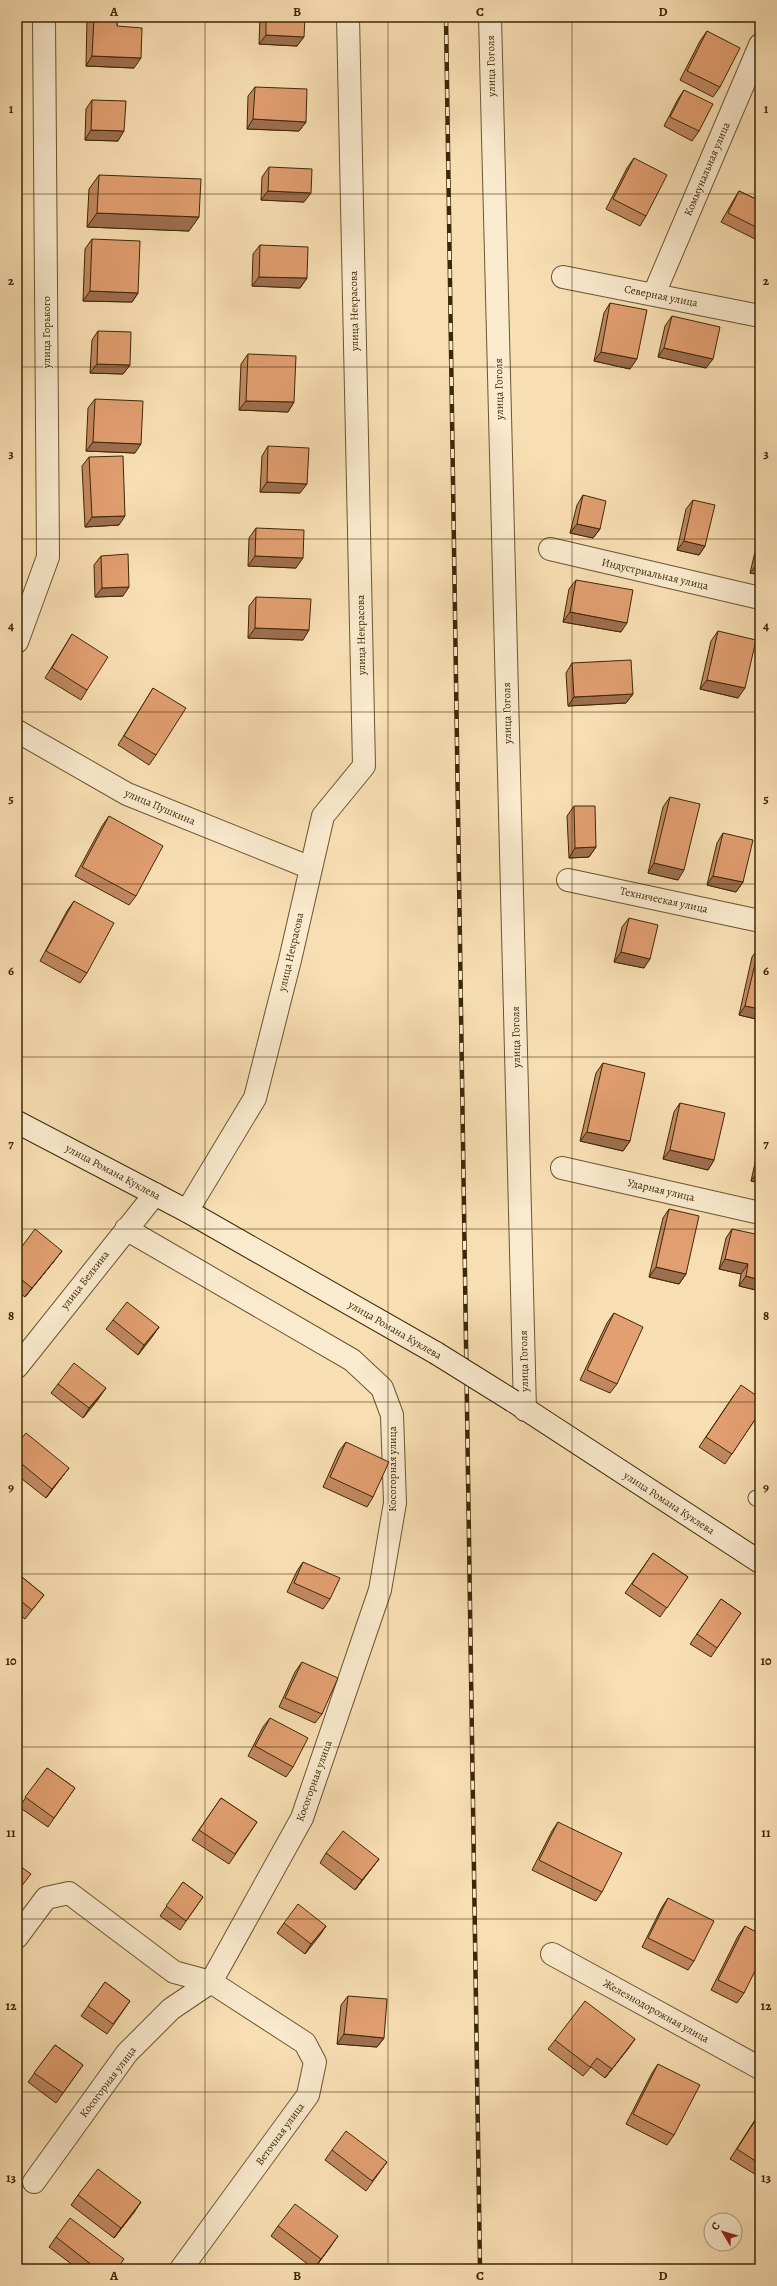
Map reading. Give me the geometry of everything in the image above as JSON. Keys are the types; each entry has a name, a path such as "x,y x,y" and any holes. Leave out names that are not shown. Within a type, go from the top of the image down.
{"street":[{"name":"улица Горького","path":"17,642 48,557 44,17"},
{"name":"улица Некрасова","path":"187,1211 255,1098 323,816 364,766 348,17"},
{"name":"улица Гоголя","path":"490,17 519,1405"},
{"name":"Коммунальная улица","path":"654,294 760,45"},
{"name":"Северная улица","path":"563,277 760,316"},
{"name":"Индустриальная улица","path":"550,549 760,598"},
{"name":"улица Пушкина","path":"17,731 127,794 311,868"},
{"name":"Техническая улица","path":"568,880 760,921"},
{"name":"улица Романа Куклева","path":"17,1122 187,1211 436,1353 519,1405 760,1562"},
{"name":"Ударная улица","path":"562,1168 760,1213"},
{"name":"улица Белкина","path":"17,1367 126,1228 155,1194"},
{"name":"Косогорная улица","path":"34,2182 127,2053 171,2009 211,1982 302,1818 380,1590 394,1503 392,1415 382,1388 352,1360 126,1228"},
{"name":"Веточная улица","path":"17,1937 46,1898 70,1893 174,1972 211,1982 305,2043 316,2062 308,2096 181,2269"},
{"name":"Железнодорожная улица","path":"552,1954 760,2068"}],"building":[{"path":"94,17 117,17 117,26 142,28 141,58 92,56"},
{"path":"266,17 305,17 304,37 266,35"},
{"path":"707,31 740,48 720,87 687,71"},
{"path":"255,87 307,89 306,122 253,119"},
{"path":"684,90 713,104 699,131 670,117"},
{"path":"92,100 126,101 124,131 91,130"},
{"path":"634,158 667,175 646,216 613,199"},
{"path":"269,167 312,169 311,193 268,191"},
{"path":"99,175 201,179 199,217 97,213"},
{"path":"739,191 760,201 760,229 728,213"},
{"path":"92,239 140,241 138,293 90,291"},
{"path":"260,245 308,247 307,278 259,277"},
{"path":"610,303 647,310 637,359 601,352"},
{"path":"672,316 720,327 713,359 664,348"},
{"path":"98,331 131,332 130,365 97,364"},
{"path":"248,354 296,356 294,402 246,401"},
{"path":"95,399 143,401 141,444 93,442"},
{"path":"268,446 309,448 307,484 267,482"},
{"path":"123,456 125,516 92,517 89,457"},
{"path":"583,495 606,501 600,529 577,524"},
{"path":"693,500 715,505 705,546 684,541"},
{"path":"256,528 304,530 303,558 255,556"},
{"path":"760,549 760,564 757,564"},
{"path":"128,554 129,587 102,588 101,556"},
{"path":"576,580 633,590 627,623 570,612"},
{"path":"256,597 311,599 309,630 255,628"},
{"path":"718,631 756,640 745,688 707,680"},
{"path":"72,634 108,657 87,690 52,668"},
{"path":"631,660 633,694 574,697 572,663"},
{"path":"153,688 186,708 156,755 124,736"},
{"path":"670,797 700,804 684,870 654,863"},
{"path":"574,806 595,806 596,847 575,848"},
{"path":"109,816 163,846 136,896 82,867"},
{"path":"723,833 753,840 743,882 713,876"},
{"path":"74,901 114,923 87,973 46,951"},
{"path":"629,918 658,925 650,959 621,952"},
{"path":"760,947 760,1009 745,1006"},
{"path":"603,1063 645,1073 630,1141 587,1132"},
{"path":"680,1103 725,1113 714,1160 670,1150"},
{"path":"760,1161 760,1172 758,1171"},
{"path":"669,1209 699,1216 686,1274 656,1267"},
{"path":"35,1229 62,1251 32,1288 17,1276 17,1253"},
{"path":"732,1229 760,1235 760,1280 746,1276 748,1264 725,1259"},
{"path":"127,1302 159,1327 144,1345 113,1320"},
{"path":"614,1313 643,1327 617,1384 587,1370"},
{"path":"74,1363 106,1388 89,1408 58,1384"},
{"path":"741,1385 760,1398 760,1412 732,1454 706,1437"},
{"path":"26,1433 69,1468 52,1489 17,1460 17,1444"},
{"path":"346,1442 389,1462 373,1497 330,1477"},
{"path":"653,1553 688,1577 667,1608 632,1584"},
{"path":"303,1562 340,1578 330,1599 294,1583"},
{"path":"17,1573 44,1595 32,1610 17,1598"},
{"path":"721,1599 741,1613 717,1648 697,1634"},
{"path":"302,1662 338,1678 322,1714 285,1698"},
{"path":"270,1718 308,1738 293,1767 255,1746"},
{"path":"47,1768 75,1788 54,1818 25,1797"},
{"path":"221,1798 257,1822 235,1854 199,1830"},
{"path":"558,1822 622,1853 602,1892 539,1860"},
{"path":"343,1831 379,1859 362,1880 326,1853"},
{"path":"17,1864 31,1874 17,1892"},
{"path":"183,1882 203,1897 186,1921 166,1906"},
{"path":"668,1898 714,1921 694,1961 648,1938"},
{"path":"298,1904 326,1926 311,1944 284,1923"},
{"path":"745,1926 760,1934 760,1961 744,1993 718,1980"},
{"path":"105,1982 130,2001 113,2024 88,2006"},
{"path":"348,1996 387,1999 384,2038 344,2034"},
{"path":"585,2001 635,2039 612,2069 597,2058 590,2067 555,2040"},
{"path":"55,2045 83,2065 63,2093 34,2073"},
{"path":"658,2064 700,2085 674,2135 633,2114"},
{"path":"760,2113 760,2164 737,2149"},
{"path":"346,2131 387,2162 372,2181 332,2150"},
{"path":"98,2169 141,2202 121,2228 78,2195"},
{"path":"295,2204 338,2236 321,2259 278,2226"},
{"path":"70,2218 124,2259 117,2269 97,2269 56,2237"},
{"path":"641,2264 652,2269 639,2269"}],"railway":[{"path":"446,17 480,2269"}]}
